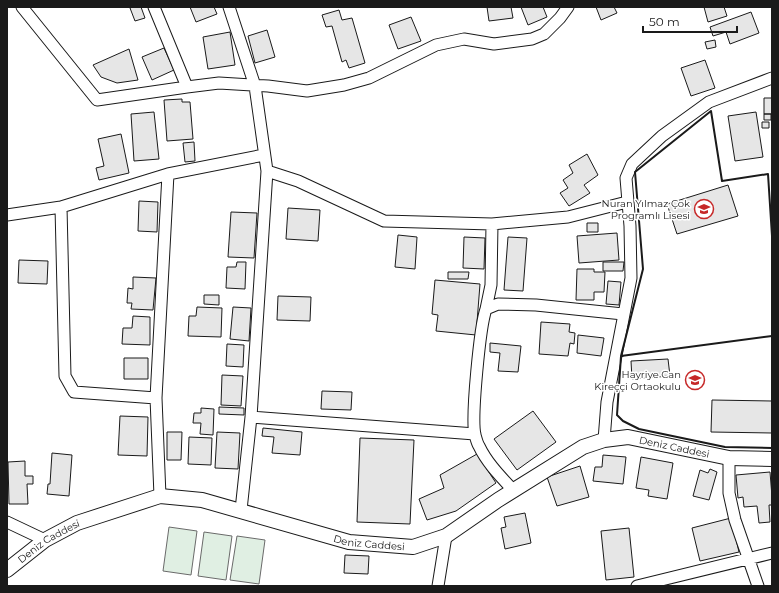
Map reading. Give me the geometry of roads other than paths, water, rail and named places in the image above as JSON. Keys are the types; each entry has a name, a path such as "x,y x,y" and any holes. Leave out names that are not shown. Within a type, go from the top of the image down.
{"street":[{"path":"22,7 97,100 219,83 307,90 344,85 369,78 436,45 464,39 494,44 532,39 544,34 560,18 568,7"},
{"path":"154,7 187,87"},
{"path":"229,7 255,86 267,171 251,417 241,510"},
{"path":"604,440 607,402 631,278 630,226 626,178 632,164 662,136 709,102 772,78"},
{"path":"7,215 61,207 168,174 264,155"},
{"path":"267,171 298,181 384,221 492,224 568,217 627,202"},
{"path":"160,496 156,398 168,174"},
{"path":"61,207 66,376 74,392 156,398"},
{"path":"492,224 491,285 484,316 479,356 475,434 479,447 493,467 513,490"},
{"path":"486,309 498,304 536,305 623,314"},
{"path":"251,417 475,434"},
{"name":"Deniz Caddesi","path":"7,570 45,540 77,523 160,496 202,500 349,542 413,547 446,536 513,490 583,447 604,440 628,437 729,458 772,459"},
{"path":"729,458 729,493 735,520 758,586"},
{"path":"7,522 45,540"},
{"path":"438,586 446,536"},
{"path":"637,586 772,553"}],"place":[{"name":"Nuran Yılmaz Çok Programlı Lisesi","path":"704,209"},
{"name":"Hayriye Can Kireççi Ortaokulu","path":"695,380"}]}
